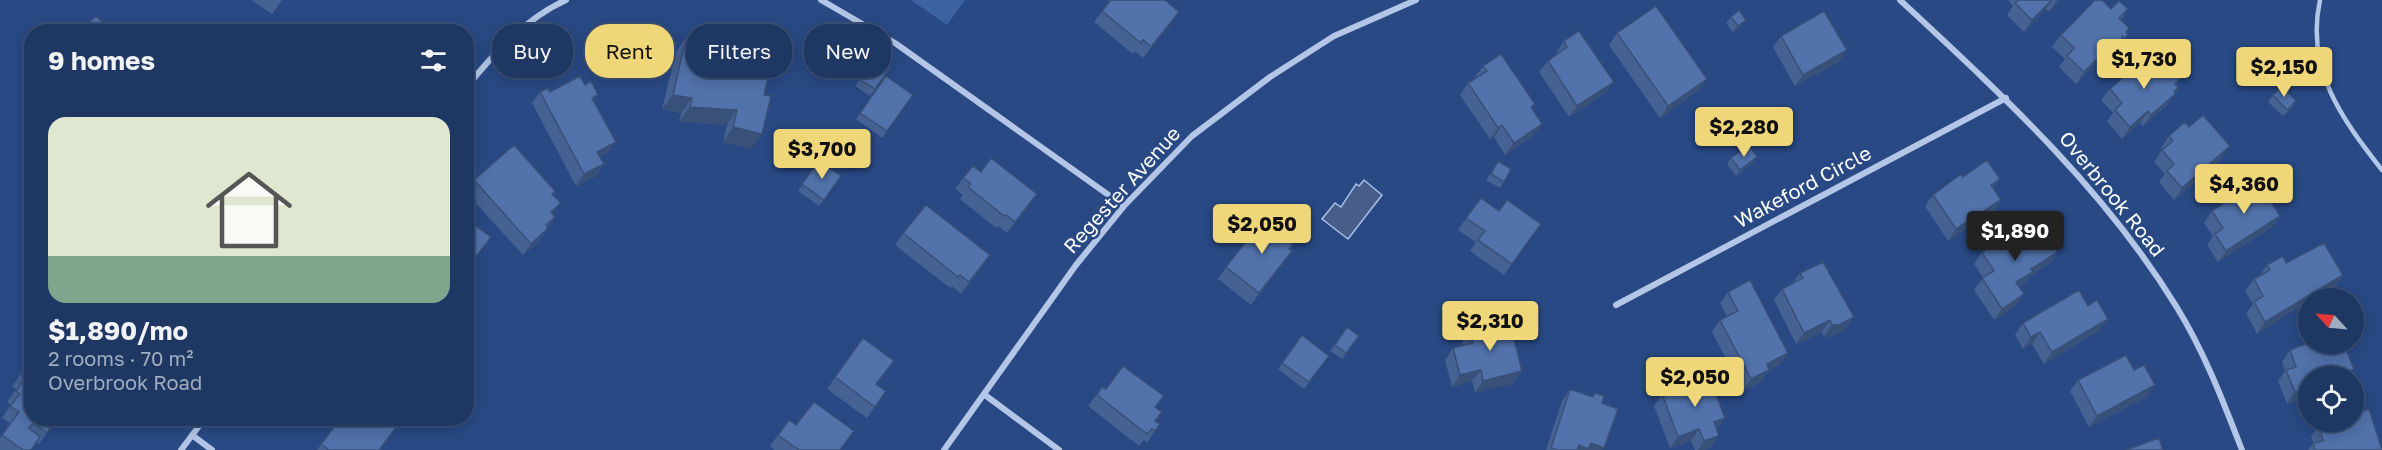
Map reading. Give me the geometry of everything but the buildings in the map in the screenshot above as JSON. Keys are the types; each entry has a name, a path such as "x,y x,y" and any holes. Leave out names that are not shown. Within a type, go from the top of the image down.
{"street":[{"path":"474,78 491,58 549,8 566,0"},
{"path":"821,0 895,42 1124,206"},
{"name":"Regester Avenue","path":"944,450 1076,265 1124,206 1192,136 1270,77 1334,36 1416,0"},
{"name":"Overbrook Road","path":"1900,0 2006,98 2074,168 2135,244 2177,307 2218,386 2242,450"},
{"name":"Wakeford Circle","path":"1616,305 2006,98"},
{"path":"985,395 1059,450"},
{"path":"181,450 199,426"},
{"path":"192,435 212,450"}],"lane":[{"path":"2320,0 2316,17 2319,53 2325,81 2345,123 2382,170"}],"shaded area":[{"path":"911,0 965,0 947,25"},
{"path":"1364,180 1382,195 1348,239 1322,219 1335,203 1341,207 1356,184 1359,186"}]}
